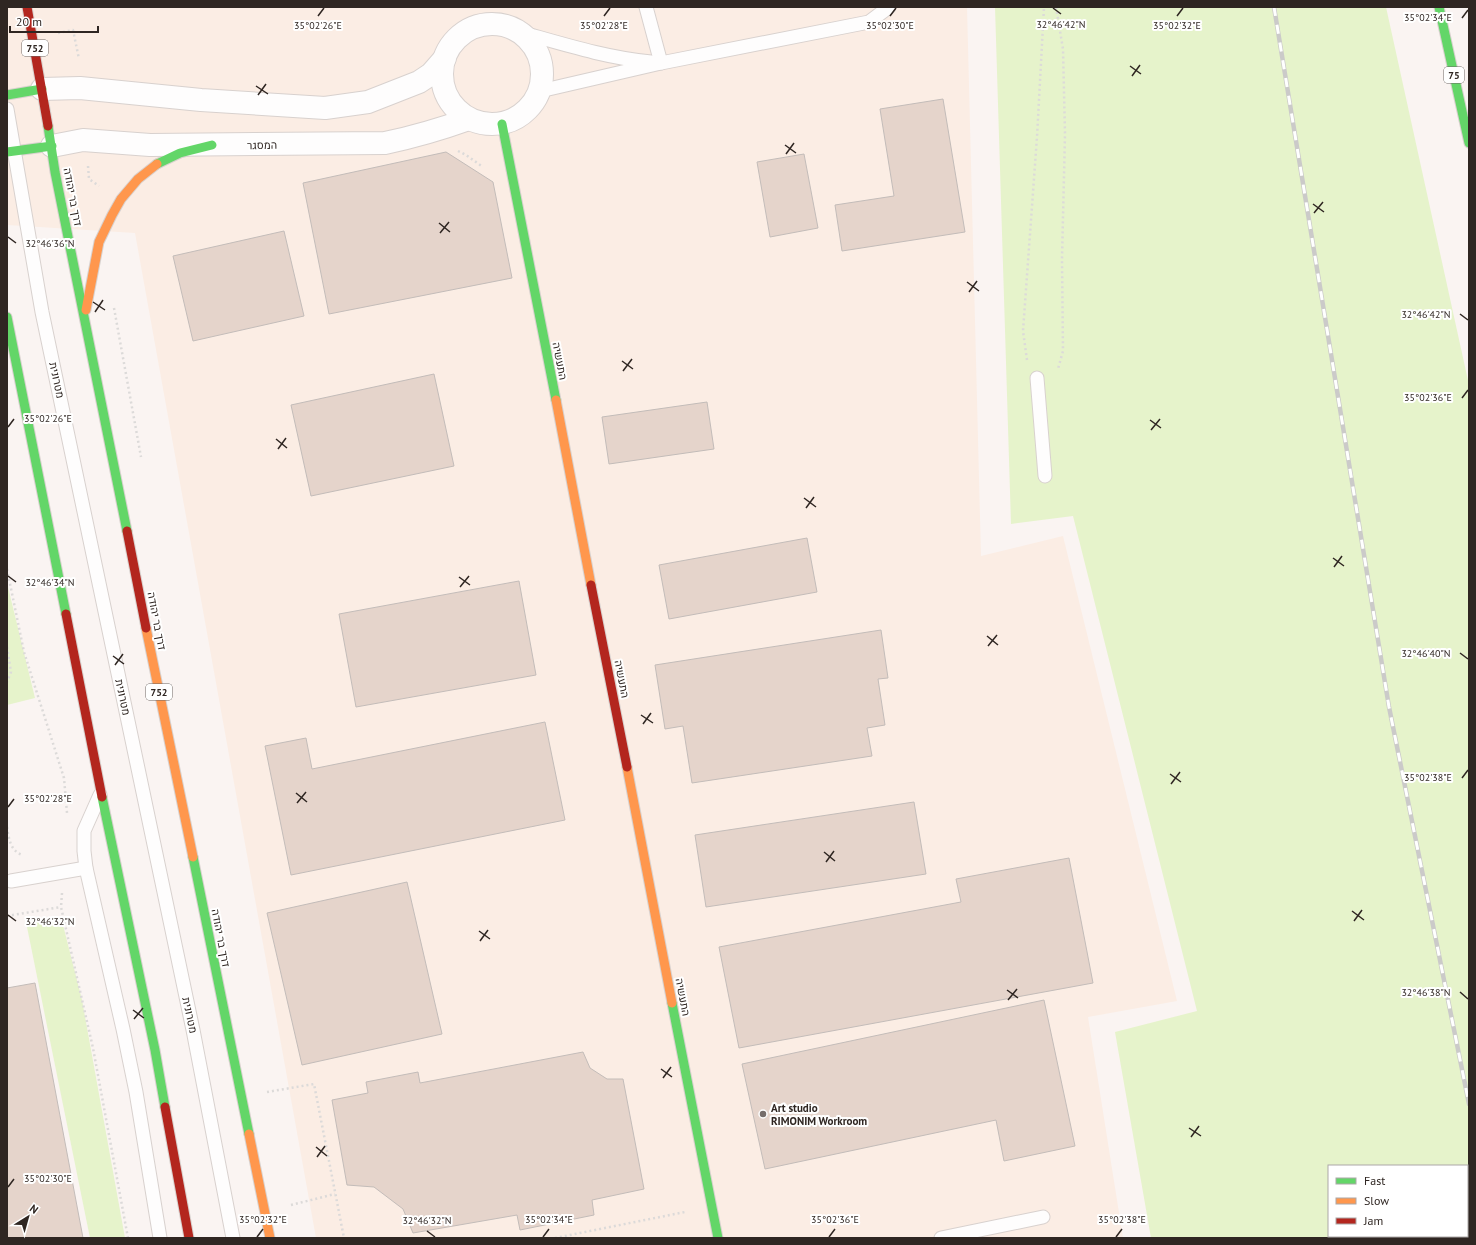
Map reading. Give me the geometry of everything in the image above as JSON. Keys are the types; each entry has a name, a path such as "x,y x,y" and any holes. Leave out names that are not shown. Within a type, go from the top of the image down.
{"main road":[{"name":"דרך בר יהודה","path":"27,7 52,146 55,172 84,321 270,1238"},
{"name":"75","path":"1439,7 1469,143"},
{"path":"7,95 42,89"},
{"name":"התעשיה","path":"502,124 718,1238"},
{"path":"84,321 99,242 121,199 138,179 158,164 180,153 212,145"},
{"path":"11,152 52,146"},
{"path":"7,317 101,794 155,1050 189,1238"}],"street":[{"path":"489,24 505,26 520,32 532,43 540,58 543,75 540,92 532,106 518,118 502,124 485,124 469,119 456,109 447,95 442,80 443,63 449,48 459,36 473,27 489,24"},
{"path":"42,89 80,88 201,100 325,108 368,102 419,82 431,74 445,58"},
{"name":"המסגר","path":"52,146 83,140 150,145 385,143 440,130 469,119"}],"lane":[{"path":"646,7 661,63"},
{"path":"540,92 661,63 869,22 889,7"},
{"path":"520,32 615,57 661,63"},
{"name":"מטרונית","path":"7,109 11,152 42,312 192,1022 233,1238"},
{"path":"1037,378 1045,476"},
{"path":"101,794 84,831 86,868 123,1029 134,1084 160,1238"},
{"path":"11,881 86,868"},
{"path":"941,1238 1043,1217"}],"path":[{"path":"1044,7 1037,137 1023,331 1029,374 1037,378 1047,379 1057,372 1064,351 1062,259 1064,118 1063,49 1056,7"},
{"path":"55,34 73,30 79,59"},
{"path":"457,150 466,155 486,171"},
{"path":"114,307 142,464"},
{"path":"7,647 11,672 7,682"},
{"path":"7,827 13,850 21,855 26,855"},
{"path":"7,916 61,907"},
{"path":"241,1095 314,1084 344,1238"},
{"path":"268,1092 269,1099"},
{"path":"290,1212 289,1205 335,1194"},
{"path":"555,1238 712,1206"}],"shaded area":[{"path":"7,7 967,7 981,556 1063,536 1177,1001 1088,1017 1123,1238 316,1238 135,233 7,225"}],"green space":[{"path":"995,7 1386,7 1469,385 1469,1238 1151,1238 1115,1032 1197,1011 1073,516 1011,524"},
{"path":"7,583 35,698 7,705"},
{"path":"61,917 82,1000 125,1238 90,1238 26,922"}],"building":[{"path":"943,99 965,232 842,251 835,205 894,196 880,109"},
{"path":"446,152 493,182 512,278 329,314 303,183"},
{"path":"804,154 818,228 770,237 757,162"},
{"path":"284,231 304,316 193,341 173,256"},
{"path":"434,374 454,466 311,496 291,405"},
{"path":"707,402 714,449 609,464 602,417"},
{"path":"807,538 817,592 669,619 659,565"},
{"path":"519,581 536,675 356,707 339,614"},
{"path":"881,630 888,678 878,679 885,725 867,728 872,756 692,783 683,726 665,729 655,665"},
{"path":"545,722 565,820 291,875 265,746 306,738 312,769"},
{"path":"914,802 926,874 706,907 695,835"},
{"path":"1069,858 1093,983 739,1048 719,947 961,902 956,879"},
{"path":"407,882 442,1034 302,1065 267,913"},
{"path":"35,983 83,1238 7,1238 7,988"},
{"path":"1044,1000 1075,1146 1004,1161 996,1120 765,1169 742,1064"},
{"path":"583,1052 590,1068 607,1079 623,1079 644,1189 592,1200 594,1215 520,1230 517,1215 413,1233 403,1209 374,1187 347,1185 332,1100 368,1093 366,1082 418,1072 420,1083"}],"railway":[{"path":"1274,7 1389,707 1469,1104"}],"traffic: fast":[{"path":"1439,7 1469,143"},
{"path":"7,95 42,89"},
{"path":"502,124 556,400"},
{"path":"48,126 55,172 127,531"},
{"path":"157,164 180,153 212,145"},
{"path":"7,152 52,146"},
{"path":"7,317 66,614"},
{"path":"102,797 155,1050 165,1107"},
{"path":"193,857 249,1134"},
{"path":"672,1003 718,1238"}],"traffic: slow":[{"path":"86,310 99,242 112,215 121,199 138,179 157,164"},
{"path":"556,400 591,585"},
{"path":"146,628 193,857"},
{"path":"627,767 672,1003"},
{"path":"249,1134 270,1238"}],"traffic: jam":[{"path":"27,7 48,126"},
{"path":"127,531 146,628"},
{"path":"591,585 627,767"},
{"path":"66,614 102,797"},
{"path":"165,1107 189,1238"}],"place":[{"name":"Art studio RIMONIM Workroom","path":"763,1114"}]}
